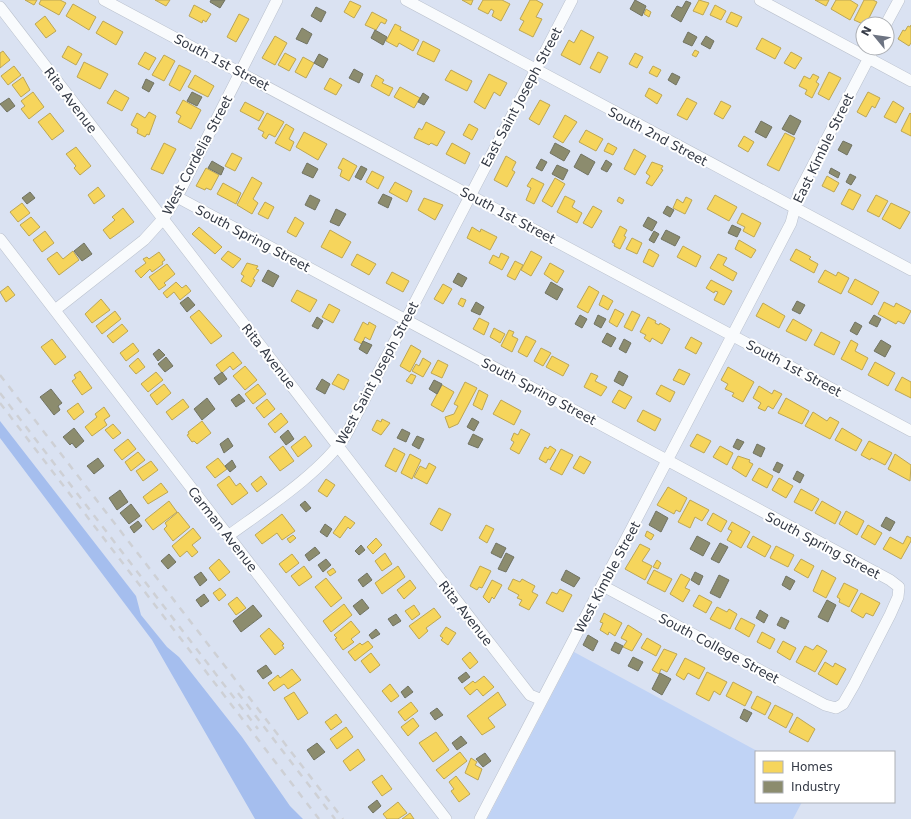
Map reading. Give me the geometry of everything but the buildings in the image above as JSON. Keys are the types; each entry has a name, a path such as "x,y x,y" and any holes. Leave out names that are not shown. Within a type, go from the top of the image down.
{"street":[{"name":"South 1st Street","path":"104,0 470,194 911,431"},
{"name":"West Cordelia Street","path":"55,310 136,247 163,219 177,197 277,0"},
{"name":"South 2nd Street","path":"406,0 911,270"},
{"name":"East Saint Joseph Street","path":"470,194 572,0"},
{"path":"760,0 855,45"},
{"path":"890,16 899,0"},
{"name":"Rita Avenue","path":"0,7 530,695 542,700"},
{"name":"East Kimble Street","path":"733,335 791,223 799,192 869,56"},
{"path":"875,56 911,81"},
{"name":"West Saint Joseph Street","path":"228,536 280,498 339,447 350,429 470,194"},
{"name":"South Spring Street","path":"177,197 890,580 899,587 898,597 854,685 843,704 836,708"},
{"name":"Carman Avenue","path":"0,239 228,536 312,642 446,819"},
{"name":"West Kimble Street","path":"480,819 733,335"},
{"name":"South College Street","path":"603,586 825,705 836,708"}],"shaded area":[{"path":"0,421 136,596 141,615 167,647 179,657 242,737 290,806 303,819 255,819 152,640 0,438"},
{"path":"574,652 757,751 755,751 755,803 801,803 793,819 487,819"}],"railway":[{"path":"0,375 343,819"},
{"path":"0,393 258,729"},
{"path":"0,403 319,819"},
{"path":"238,693 335,819"}]}
